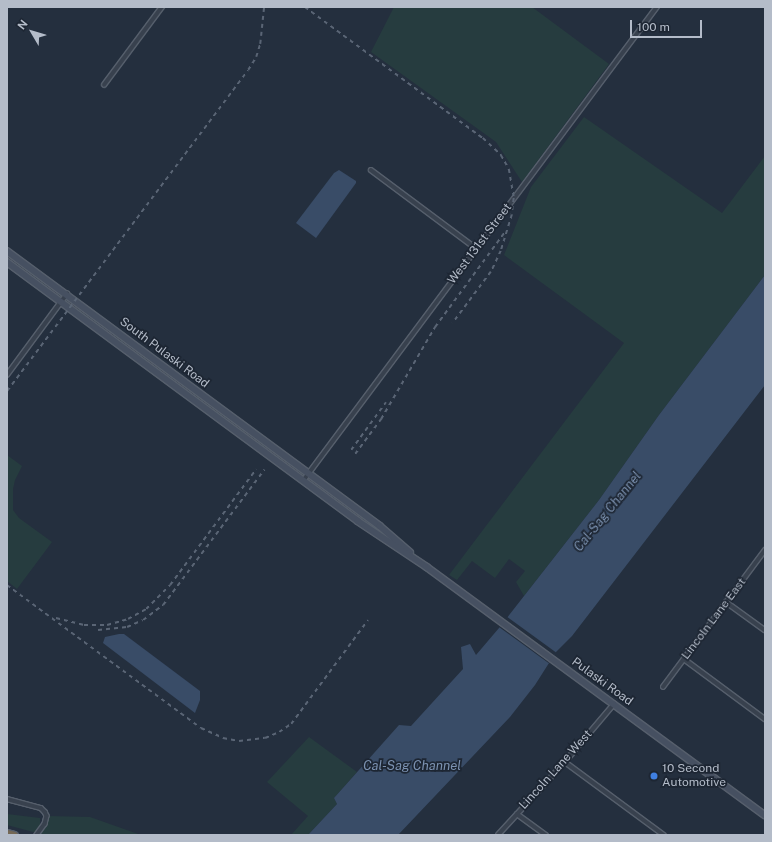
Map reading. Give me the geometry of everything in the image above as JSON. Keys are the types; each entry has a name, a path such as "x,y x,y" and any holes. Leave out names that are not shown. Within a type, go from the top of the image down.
{"highway":[{"path":"7,833 14,835"}],"main road":[{"name":"South Pulaski Road","path":"7,251 309,474"},
{"name":"South Pulaski Road","path":"7,262 304,481"},
{"name":"Pulaski Road","path":"309,474 380,526 427,567"},
{"name":"Pulaski Road","path":"304,481 374,533 427,567 765,815"}],"street":[{"path":"104,85 162,7"},
{"name":"West 131st Street","path":"304,481 657,7"},
{"path":"371,170 477,249"},
{"path":"7,375 67,294"},
{"name":"Lincoln Lane East","path":"663,687 765,550"},
{"path":"726,602 765,630"},
{"path":"684,659 765,719"},
{"name":"Lincoln Lane West","path":"498,835 565,762 614,704"},
{"path":"565,762 664,835"},
{"path":"7,799 41,808 47,816 46,824 37,835"},
{"path":"518,814 546,835"}],"green space":[{"path":"394,7 532,7 609,64 522,182 496,142 371,52"},
{"path":"584,117 722,213 765,156 765,275 659,415 599,500 524,596 516,582 525,571 509,559 495,578 472,561 457,580 449,575 624,343 504,255 531,187"},
{"path":"7,455 22,466 15,480 13,489 13,510 19,518 52,542 17,589 7,581"},
{"path":"309,737 357,772 334,798 337,804 308,835 291,835 308,816 267,782"},
{"path":"7,814 40,818 40,826 37,833 7,825"},
{"path":"47,816 90,817 141,835 46,835 39,833"}],"water":[{"path":"339,170 356,181 356,183 316,238 296,223 334,173"},
{"name":"Cal-Sag Channel","path":"765,275 765,385 572,636 556,652 535,685 510,717 398,835 308,835 337,804 334,798 399,725 411,726 463,669 461,647 470,644 476,655 499,628 599,500 659,415"},
{"path":"124,634 200,691 200,700 195,713 103,643 105,637"}],"pier":[{"path":"506,616 556,652 549,663 498,627"}],"railway":[{"path":"7,391 248,70 256,57 260,44 264,7"},
{"path":"305,7 483,138 501,155 509,169 514,198 512,215 501,251 491,272 453,323"},
{"path":"355,454 381,419 435,327 504,233"},
{"path":"351,450 386,402"},
{"path":"56,618 84,625 107,625 128,619 146,609 170,585 256,469"},
{"path":"98,630 127,627 143,620 163,605 264,470"},
{"path":"7,585 201,728 223,738 239,741 265,738 279,732 291,724 368,620"}],"place":[{"name":"10 Second Automotive","path":"654,776"}]}
